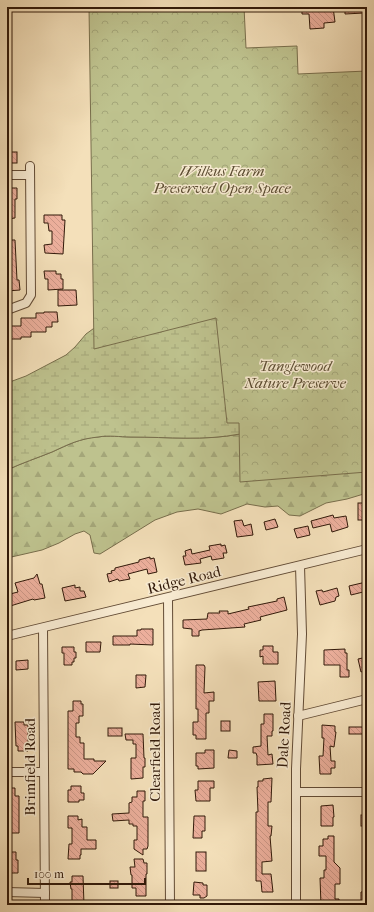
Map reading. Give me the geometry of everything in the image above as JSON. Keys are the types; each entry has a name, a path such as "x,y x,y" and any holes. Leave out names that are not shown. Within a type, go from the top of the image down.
{"street":[{"path":"7,175 30,170 31,295 26,303 7,310"},
{"name":"Ridge Road","path":"7,636 367,550"},
{"name":"Dale Road","path":"296,905 296,792 302,646 300,566"},
{"name":"Clearfield Road","path":"168,598 170,905"},
{"name":"Brimfield Road","path":"44,628 45,905"},
{"path":"298,716 367,699"},
{"path":"7,772 44,772"},
{"path":"296,792 367,792"},
{"path":"7,892 45,893"}],"green space":[{"name":"Wilkus Farm Preserved Open Space","path":"89,7 244,7 246,48 297,46 298,74 367,71 367,472 240,482 239,423 227,423 216,318 94,349"},
{"path":"236,295 240,434 199,438 102,436 74,442 7,470 7,383 26,376 66,355 86,334 97,326 152,333 161,332"},
{"path":"367,375 367,493 326,503 300,516 289,515 278,506 265,507 247,504 221,514 198,509 177,512 155,520 100,554 94,553 90,535 84,531 42,550 7,558 7,470 74,442 102,436 199,438 240,434"}],"building":[{"path":"302,7 333,7 335,22 324,23 324,28 310,29 309,14 302,14"},
{"path":"345,7 364,7 364,13 345,14"},
{"path":"7,152 17,152 17,163 7,163"},
{"path":"7,188 17,188 17,199 15,199 15,218 7,219"},
{"path":"44,215 62,215 62,220 65,220 63,254 45,253 44,245 52,244 52,231 49,231 48,223 44,223"},
{"path":"7,240 15,240 17,280 19,280 20,290 7,291"},
{"path":"44,271 56,271 56,274 61,274 61,279 63,279 63,289 48,290 48,279 45,279"},
{"path":"58,290 76,290 77,305 58,306"},
{"path":"57,312 58,322 52,322 52,327 46,327 46,332 31,332 31,337 7,339 7,326 21,326 21,318 36,318 36,313"},
{"path":"358,503 367,503 367,520 358,520"},
{"path":"333,515 334,518 346,516 348,527 332,532 330,524 313,528 311,521"},
{"path":"275,519 278,527 266,530 264,522"},
{"path":"242,520 244,526 251,524 253,535 237,537 234,521"},
{"path":"308,526 310,535 297,538 294,529"},
{"path":"221,544 221,546 225,545 227,553 223,553 224,558 212,560 211,556 200,559 201,563 185,565 183,556 186,556 185,551 191,549 192,554 210,550 209,546"},
{"path":"150,557 150,559 154,558 157,572 148,574 147,569 128,574 130,579 119,581 118,579 109,582 107,574 112,573 111,571 115,570 115,568 139,562 139,560"},
{"path":"37,574 40,584 42,584 45,598 33,599 7,607 7,600 11,598 10,594 18,592 15,583 34,578"},
{"path":"366,582 367,591 351,595 349,586"},
{"path":"75,585 75,588 80,587 80,591 84,591 86,597 65,601 62,588"},
{"path":"337,588 339,596 336,597 335,601 320,605 316,591 322,590 323,592"},
{"path":"284,597 287,610 260,617 261,620 244,624 245,627 202,630 199,631 199,636 192,636 192,629 183,628 183,620 207,619 208,613 228,611 228,614 249,609 248,607 277,601 277,599"},
{"path":"153,629 153,645 113,645 113,636 137,636 137,630"},
{"path":"86,642 101,642 100,652 86,652"},
{"path":"263,646 273,646 273,652 278,652 278,664 263,664 263,656 260,657 260,650 263,650"},
{"path":"62,647 74,647 76,658 74,658 72,665 64,665 64,653 62,653"},
{"path":"345,649 345,653 347,653 347,670 349,670 349,677 340,677 340,665 324,665 324,650"},
{"path":"367,657 367,670 361,672 358,659"},
{"path":"28,660 28,669 16,670 16,661"},
{"path":"196,665 204,665 205,667 204,693 214,692 214,701 209,701 209,713 206,713 206,739 196,739 196,735 193,735 193,722 198,722 198,709 196,709"},
{"path":"136,675 146,675 145,687 136,688"},
{"path":"275,681 276,701 259,701 258,682"},
{"path":"73,701 81,701 81,704 83,704 83,716 79,716 79,723 76,723 76,737 80,737 80,743 84,743 84,759 106,761 93,774 83,774 81,772 74,772 74,769 68,769 68,711 73,711"},
{"path":"264,714 273,714 272,736 267,736 268,755 272,754 273,764 257,765 257,756 256,753 253,753 253,747 261,746 261,724 264,724"},
{"path":"221,721 230,721 230,731 221,731"},
{"path":"15,722 24,722 24,725 28,725 28,751 18,751 18,746 16,746"},
{"path":"322,725 335,726 336,732 334,747 330,746 331,761 335,761 335,768 331,768 331,774 320,774 319,756 323,756 324,738 322,738"},
{"path":"349,727 367,727 367,734 349,734"},
{"path":"108,728 122,728 122,736 108,736"},
{"path":"125,734 143,734 145,767 143,767 143,778 131,779 131,758 136,758 136,744 133,744 133,740 126,740"},
{"path":"205,750 214,750 214,768 198,769 198,766 196,766 196,753 205,753"},
{"path":"229,750 237,751 237,758 228,758"},
{"path":"272,778 271,802 268,802 268,826 272,826 270,836 272,861 262,862 262,874 271,874 273,892 262,892 261,881 256,881 256,812 258,812 257,787 258,781"},
{"path":"198,781 214,781 214,788 210,788 210,801 196,801 195,790 198,790"},
{"path":"71,786 81,786 81,793 84,793 84,800 79,800 79,802 68,802 68,790 71,790"},
{"path":"7,788 15,788 15,796 19,796 19,833 7,833 9,806 7,806"},
{"path":"137,791 145,791 145,801 143,801 143,817 148,817 148,846 147,849 143,849 143,855 134,849 134,840 137,840 137,826 129,824 129,820 113,821 112,814 129,813 129,803 132,802 132,797 137,797"},
{"path":"333,805 333,826 321,826 321,806"},
{"path":"361,815 367,815 367,826 361,826"},
{"path":"68,816 78,816 78,820 82,819 82,827 87,827 87,840 96,840 96,849 81,849 80,859 68,859 69,844 72,844 72,828 68,828"},
{"path":"194,816 205,816 205,831 202,831 202,838 193,838"},
{"path":"328,836 334,836 334,862 340,868 340,884 335,884 335,899 339,899 339,905 321,905 320,878 324,878 324,870 326,870 326,856 319,856 319,846 323,846 323,839 328,839"},
{"path":"7,852 16,852 16,860 18,860 18,873 7,873"},
{"path":"196,852 206,852 206,871 196,871"},
{"path":"134,859 143,859 144,863 147,863 146,896 136,896 136,888 132,888 132,875 130,867 135,867"},
{"path":"72,876 83,876 84,905 72,905 72,889 70,882 72,882"},
{"path":"110,881 118,881 118,888 110,888"},
{"path":"194,882 207,885 207,896 200,898 200,895 193,895"},
{"path":"367,891 367,902 361,903 361,892"}],"park label":[{"name":"Tanglewood Nature Preserve","path":"295,374"}]}
